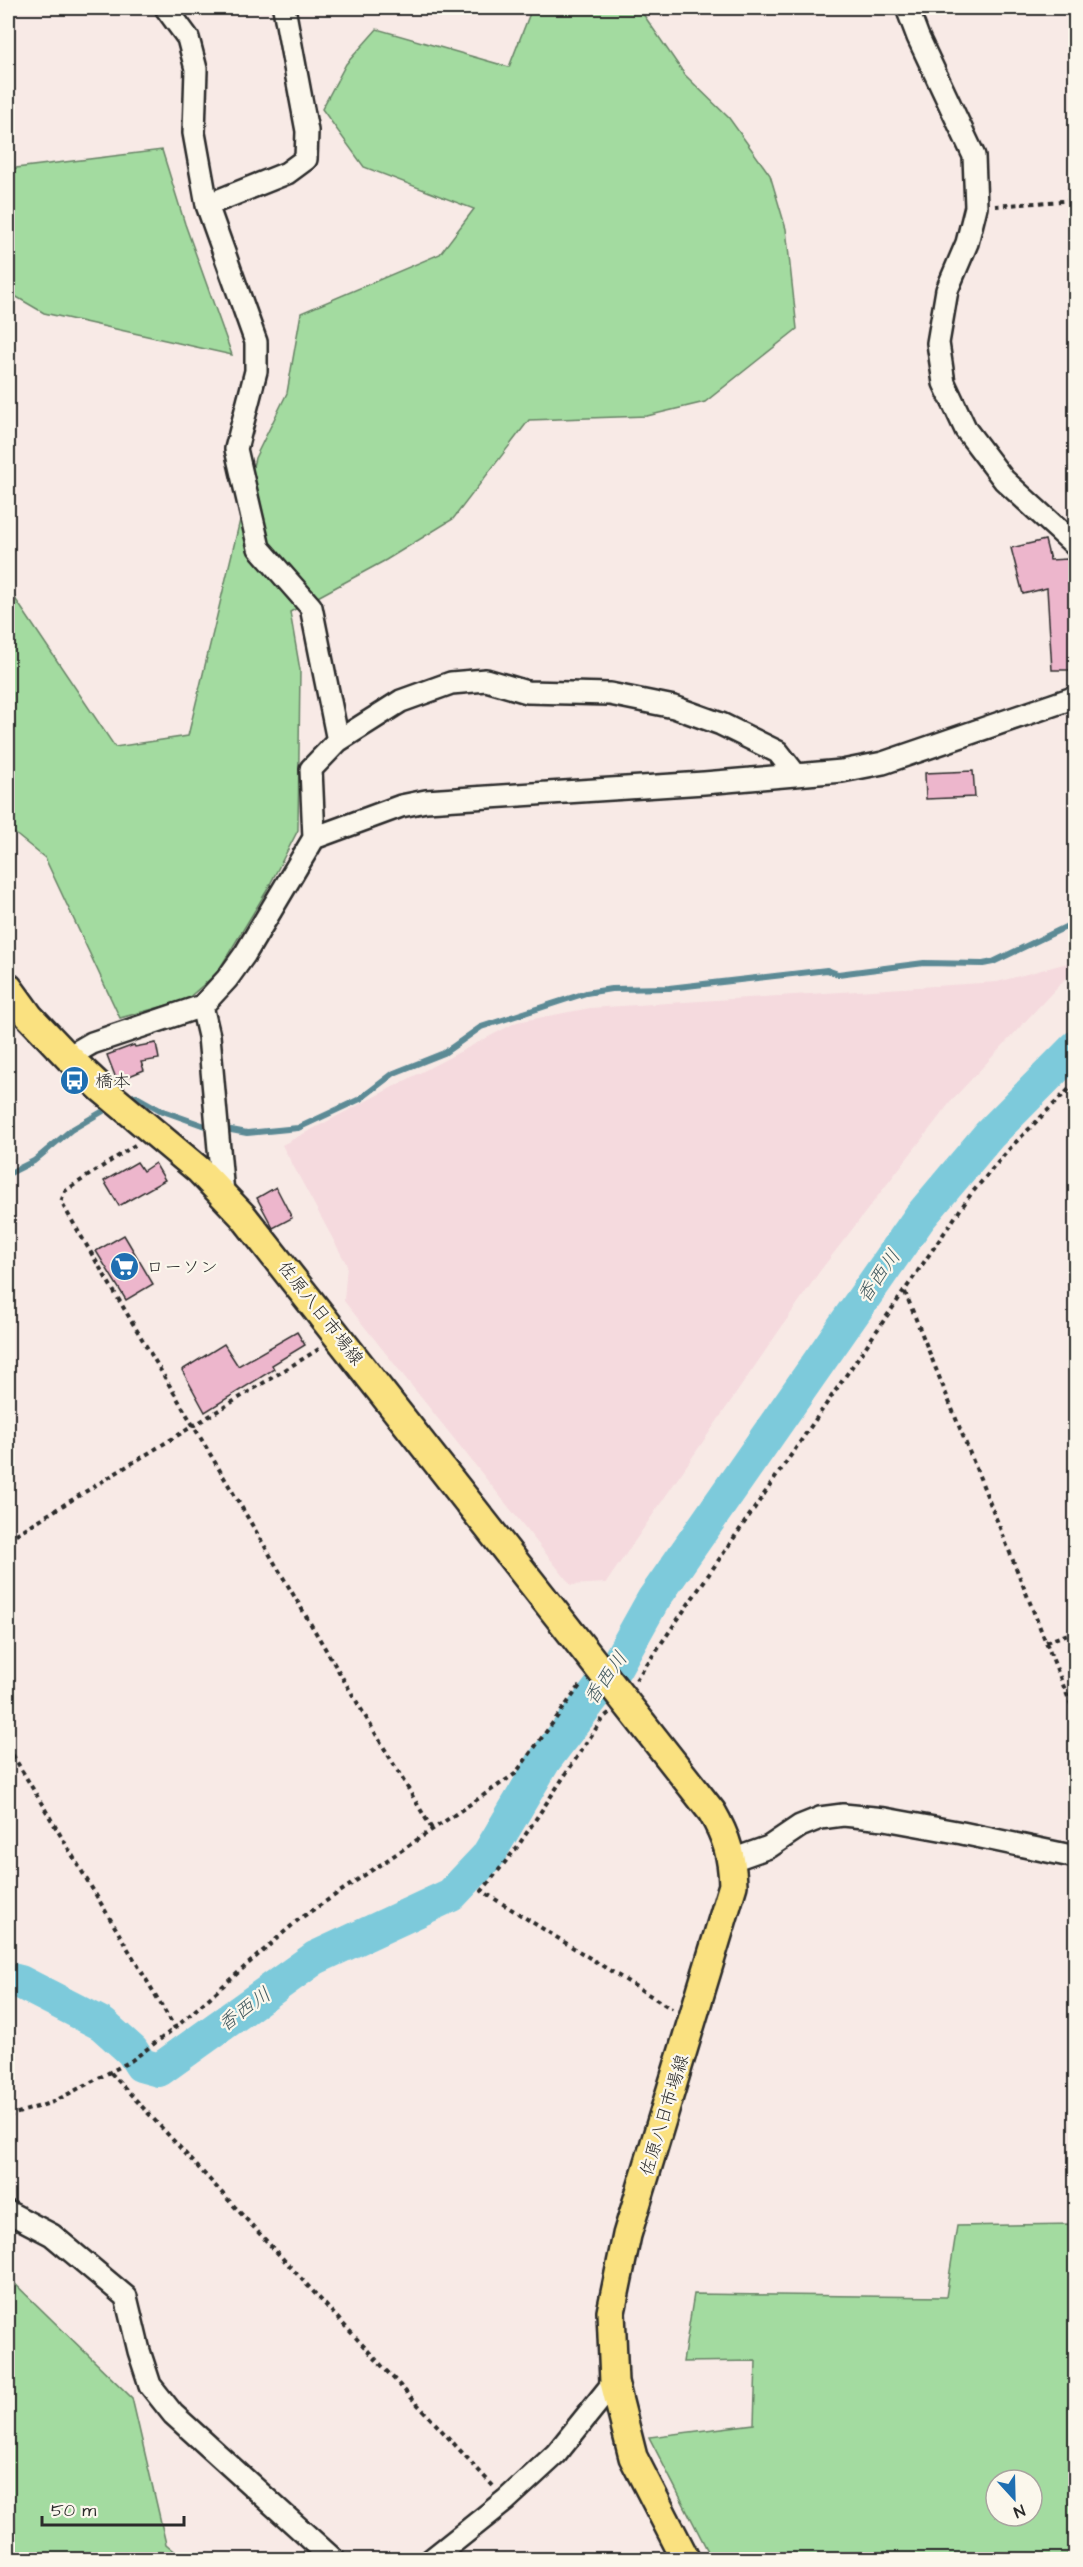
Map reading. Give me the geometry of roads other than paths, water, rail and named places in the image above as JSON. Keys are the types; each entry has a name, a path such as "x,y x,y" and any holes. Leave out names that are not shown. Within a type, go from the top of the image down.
{"main road":[{"name":"佐原八日市場線","path":"8,987 29,1016 68,1057 102,1089 155,1131 223,1194 340,1336 712,1812 725,1835 732,1860 733,1886 625,2246 611,2312 614,2382 633,2457 686,2559"}],"street":[{"path":"166,8 188,38 196,69 194,134 207,205 256,342 256,371 236,449 259,548 311,607 338,741"},
{"path":"207,205 287,173 306,159 307,131 284,8"},
{"path":"907,8 918,37 974,156 976,207 967,243 947,290 938,343 944,383 966,430 1004,480 1076,546"},
{"path":"68,1057 92,1043 202,1006 227,979 245,954 314,838 311,769 338,741 401,701 451,683 486,680 527,692 610,694 674,707 721,724 778,752 796,775"},
{"path":"314,838 401,806 426,801 842,771 883,763 1076,697"},
{"path":"202,1006 209,1036 223,1194"},
{"path":"732,1860 769,1847 800,1826 820,1818 843,1815 885,1819 1076,1857"},
{"path":"8,2212 52,2235 126,2297 150,2385 173,2414 334,2559"},
{"path":"431,2559 506,2500 556,2454 614,2382"}],"waterway":[{"path":"226,1129 247,1133 298,1128 360,1099 394,1073 444,1053 481,1027 586,993 611,989 669,988 827,970 838,974 924,963 983,964 993,962 1076,922"},
{"name":"香西川","path":"8,1979 20,1982 102,2024 132,2051 141,2065 159,2070 315,1958 451,1895 487,1857 544,1761 615,1668 653,1600 920,1217 989,1135 1076,1047"},
{"path":"129,1097 135,1096 160,1110 205,1126"},
{"path":"8,1174 34,1161 71,1130 105,1110"}],"place":[{"name":"橋本","path":"74,1081"},
{"name":"ローソン","path":"125,1267"}]}
